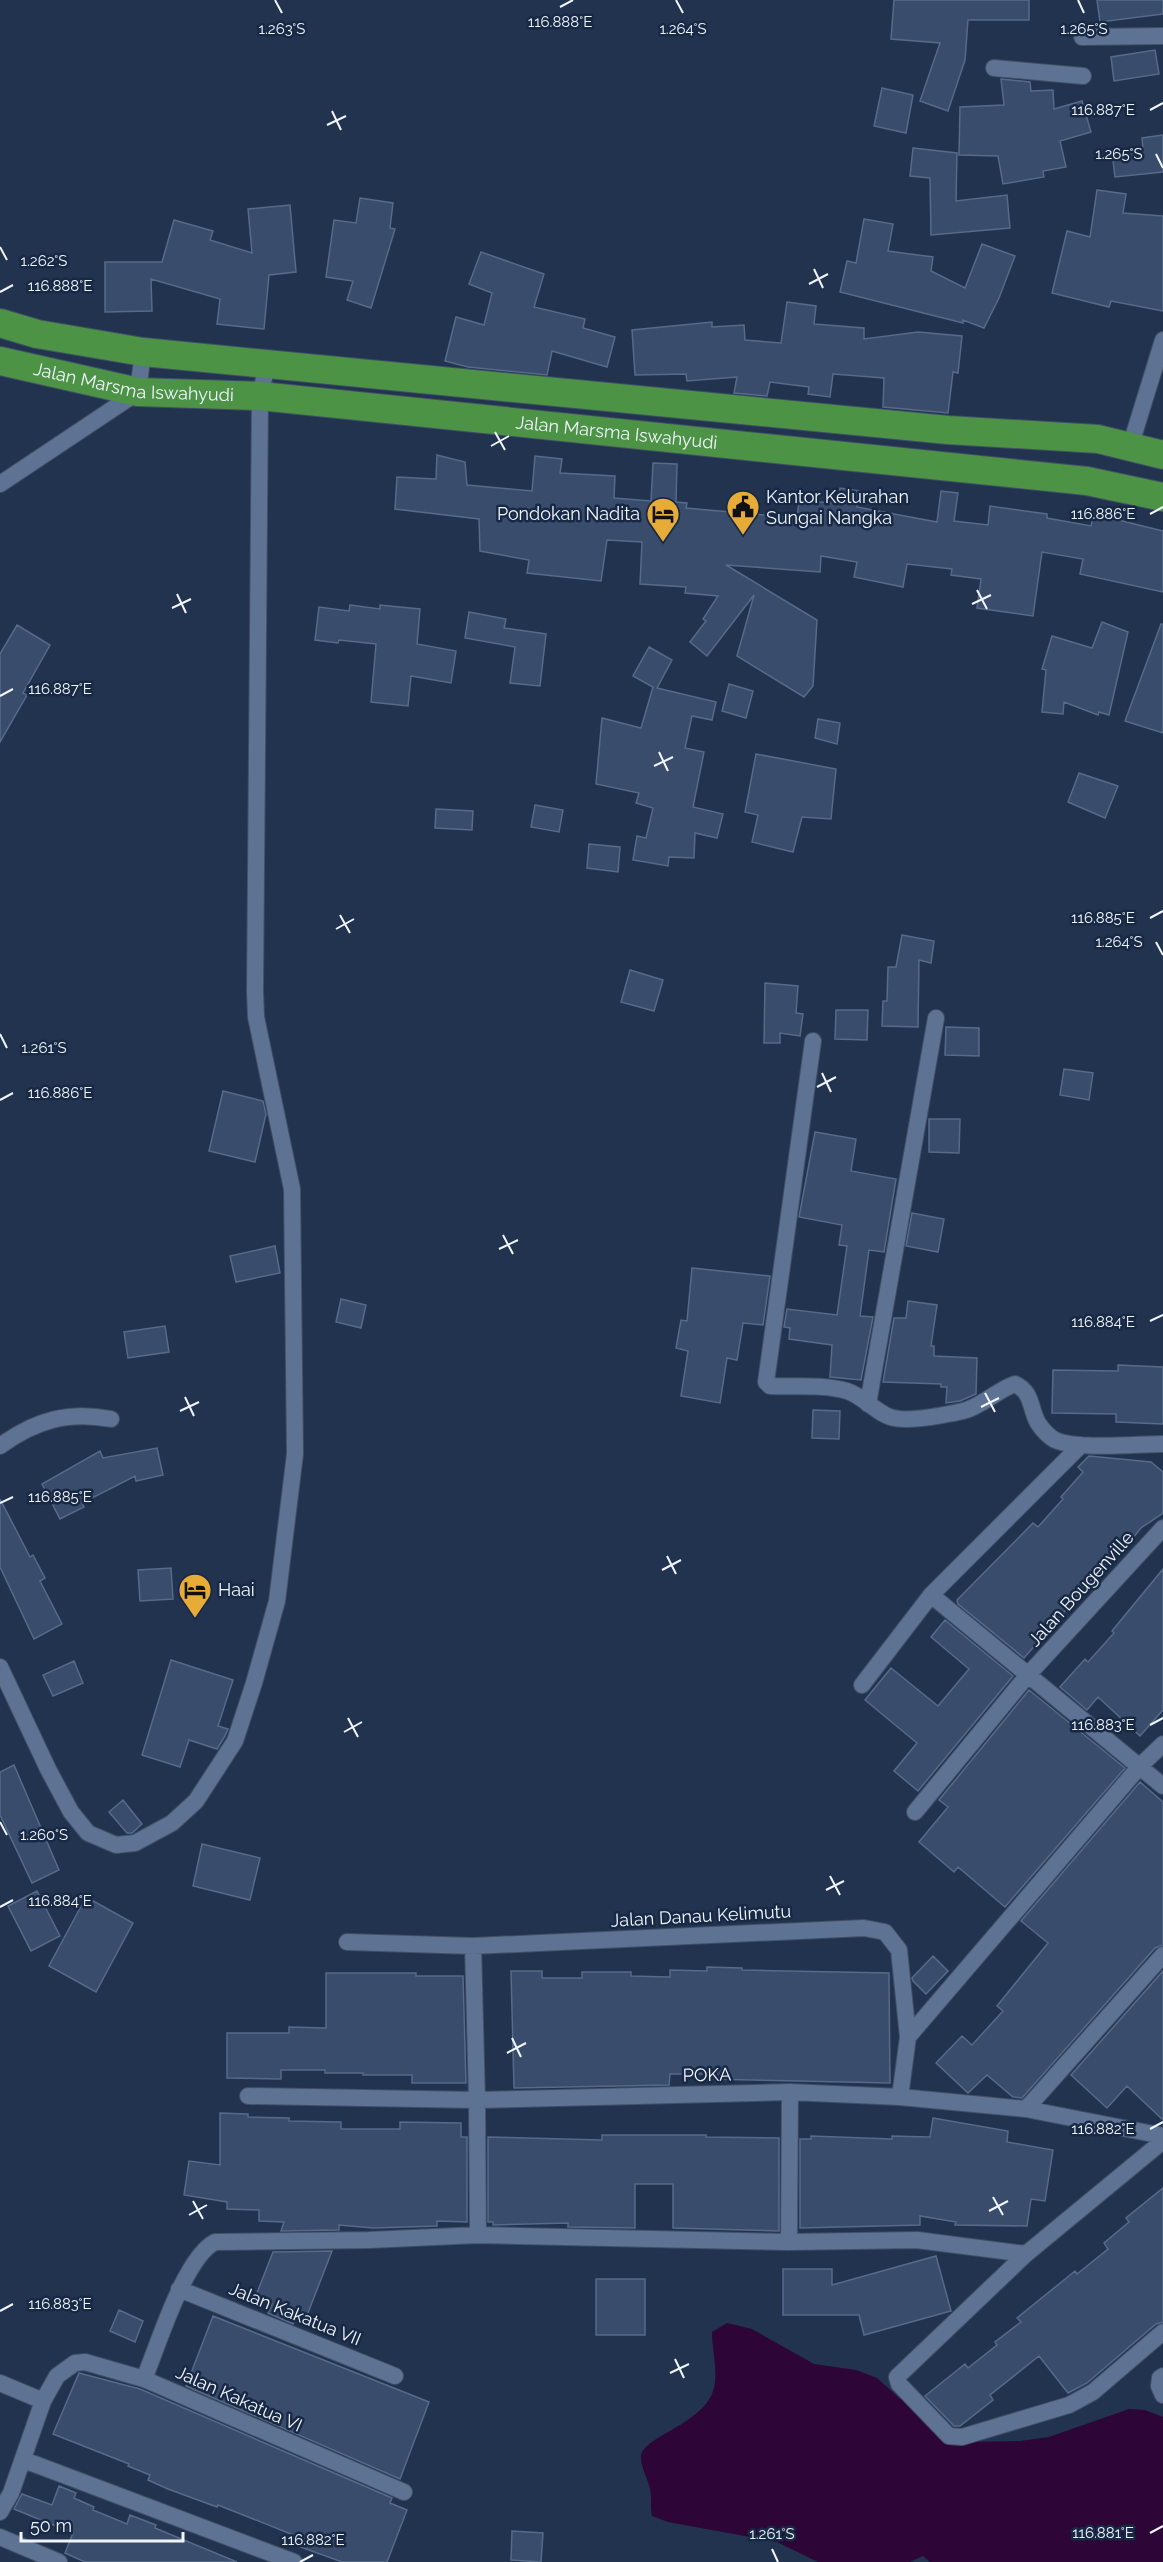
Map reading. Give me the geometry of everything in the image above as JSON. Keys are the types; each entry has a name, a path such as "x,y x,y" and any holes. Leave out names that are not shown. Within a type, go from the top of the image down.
{"highway":[{"name":"Jalan Marsma Iswahyudi","path":"0,323 37,334 143,352 948,430 1098,439 1163,455"},
{"name":"Jalan Marsma Iswahyudi","path":"0,361 138,392 260,396 1087,481 1163,497"}],"street":[{"path":"1082,37 1163,36"},
{"path":"994,68 1083,76"},
{"path":"1130,447 1163,340"},
{"path":"0,484 138,392 143,352"},
{"path":"0,1666 48,1769 71,1812 88,1833 104,1841 116,1845 135,1843 172,1823 196,1802 235,1741 277,1601 295,1454 292,1190 256,1017 260,396 267,365"},
{"path":"868,1404 936,1018"},
{"path":"813,1041 765,1379 770,1386 830,1387 850,1392 891,1417 906,1418 966,1411 1002,1388 1016,1384 1021,1386 1030,1398 1037,1421 1046,1433 1056,1440 1081,1445 1163,1444"},
{"path":"0,1446 35,1426 58,1418 85,1414 111,1419"},
{"path":"862,1684 932,1595 1081,1445"},
{"name":"Jalan Bougenville","path":"915,1812 1027,1676 1163,1528"},
{"path":"932,1595 1027,1676 1163,1786"},
{"path":"908,2037 1140,1766 1163,1744"},
{"name":"Jalan Danau Kelimutu","path":"347,1942 473,1946 864,1928 885,1932 899,1950 908,2037 900,2097"},
{"path":"473,1946 478,2235"},
{"path":"1026,2109 1163,1954"},
{"path":"789,2242 790,2092"},
{"name":"POKA","path":"248,2096 477,2100 790,2092 900,2097 1026,2109 1163,2136"},
{"path":"1163,2141 1026,2254 897,2377 898,2384 949,2436 962,2437 1069,2405 1093,2392 1163,2332"},
{"path":"144,2379 180,2289 205,2247 214,2242 369,2240 478,2235 789,2242 917,2240 1026,2254"},
{"name":"Jalan Kakatua VII","path":"180,2289 395,2376"},
{"name":"Jalan Kakatua VI","path":"43,2401 57,2376 75,2363 85,2362 144,2379 404,2492"},
{"path":"1163,2376 1160,2378 1159,2386 1163,2395"},
{"path":"0,2384 43,2401 24,2460 5,2491 0,2512"},
{"path":"24,2460 294,2562"},
{"path":"0,2537 59,2562"}],"shaded area":[{"path":"727,2323 752,2329 814,2364 856,2370 877,2378 898,2397 965,2442 1020,2441 1049,2437 1129,2409 1145,2410 1163,2417 1163,2562 930,2562 923,2556 910,2562 818,2562 777,2542 668,2522 652,2516 650,2489 641,2462 643,2450 650,2443 699,2412 708,2401 715,2381 712,2332"}],"building":[{"path":"894,0 1029,0 1029,20 968,20 965,60 948,111 920,101 940,43 891,39"},
{"path":"1097,0 1163,0 1163,14 1100,22"},
{"path":"1155,50 1159,74 1114,81 1111,57"},
{"path":"1001,79 1030,82 1031,91 1053,90 1054,109 1082,101 1091,132 1060,141 1066,167 1043,171 1044,177 1003,184 998,156 959,155 960,107 1004,105"},
{"path":"882,88 913,95 906,133 874,126"},
{"path":"1163,135 1163,172 1115,177 1112,152 1143,149 1142,138"},
{"path":"913,148 957,153 956,201 1007,195 1010,228 931,235 930,178 910,176"},
{"path":"1097,190 1126,194 1123,213 1163,216 1163,311 1111,301 1109,307 1052,293 1067,231 1090,237"},
{"path":"360,198 393,203 390,228 395,229 371,308 347,300 353,281 326,277 334,220 356,223"},
{"path":"290,205 296,272 269,275 264,329 217,324 220,299 151,279 152,311 105,312 105,262 162,262 174,220 213,231 210,240 252,253 248,209"},
{"path":"864,219 893,224 888,251 933,257 931,271 965,288 982,244 1015,256 999,298 984,328 963,320 963,323 840,292 847,261 856,263"},
{"path":"481,252 544,274 534,307 585,319 583,328 615,337 607,367 552,351 547,375 468,367 445,361 456,317 484,325 492,293 469,284"},
{"path":"787,302 816,306 814,324 864,328 864,339 918,332 962,336 958,373 953,372 948,413 883,407 884,378 833,374 830,397 808,394 809,387 770,382 767,396 734,393 737,377 687,381 686,374 635,375 632,330 712,322 712,327 744,325 745,340 781,343"},
{"path":"437,455 465,462 467,485 532,491 535,456 562,459 560,473 615,476 614,498 651,501 653,463 677,464 676,502 687,503 686,508 797,518 799,501 837,503 840,488 859,491 857,507 937,522 941,491 958,493 954,521 988,525 990,506 1047,514 1047,518 1091,526 1094,514 1163,531 1163,592 1080,574 1083,559 1042,552 1033,616 977,608 981,579 951,575 952,569 907,564 903,587 854,577 857,562 821,556 820,572 726,565 817,620 813,686 804,697 737,656 754,595 707,656 690,642 706,621 703,619 718,596 685,593 686,587 640,584 642,542 607,540 601,581 527,573 529,560 480,551 479,519 395,509 397,477 436,479"},
{"path":"350,605 380,609 380,605 420,609 417,644 456,651 451,683 411,676 408,706 371,702 376,644 315,640 319,607 349,611"},
{"path":"469,612 506,619 504,628 546,634 540,686 510,683 515,647 465,638"},
{"path":"1102,622 1128,632 1109,715 1099,712 1098,715 1064,702 1063,714 1042,712 1046,670 1042,669 1052,636 1092,648"},
{"path":"1161,624 1163,624 1163,733 1125,721"},
{"path":"17,625 50,645 23,693 27,695 0,742 0,654"},
{"path":"649,647 672,660 657,688 716,702 712,720 692,716 685,748 704,752 693,807 723,814 717,838 695,833 694,858 669,857 668,866 633,860 637,836 646,838 653,808 636,803 639,793 596,784 602,718 641,728 653,687 633,676"},
{"path":"729,684 753,691 746,718 722,711"},
{"path":"818,719 840,723 837,744 815,738"},
{"path":"756,754 836,769 831,819 802,817 793,852 752,842 758,815 745,812"},
{"path":"1079,773 1118,786 1105,818 1068,802"},
{"path":"535,805 563,810 559,832 531,827"},
{"path":"436,809 473,811 472,830 435,828"},
{"path":"589,844 620,847 618,872 587,868"},
{"path":"902,935 934,941 931,963 919,960 918,1027 882,1026 883,1001 887,1001 888,967 896,967"},
{"path":"630,970 663,980 654,1011 621,1002"},
{"path":"765,983 798,986 796,1013 803,1014 800,1036 780,1033 780,1043 764,1043"},
{"path":"836,1010 868,1010 867,1040 835,1039"},
{"path":"946,1027 979,1028 979,1056 945,1055"},
{"path":"1064,1069 1093,1073 1089,1100 1060,1095"},
{"path":"223,1091 263,1101 266,1114 255,1162 209,1151"},
{"path":"929,1119 960,1119 959,1153 929,1152"},
{"path":"815,1132 856,1139 851,1171 896,1179 884,1252 869,1250 860,1316 873,1317 861,1380 830,1377 832,1345 789,1339 790,1328 784,1327 787,1309 837,1315 847,1246 839,1245 842,1225 799,1217"},
{"path":"912,1213 944,1219 938,1252 906,1246"},
{"path":"275,1246 280,1273 236,1282 230,1256"},
{"path":"692,1268 770,1276 763,1325 743,1323 737,1360 727,1358 720,1403 681,1396 688,1351 676,1348 681,1320 687,1321"},
{"path":"341,1299 366,1305 361,1328 336,1322"},
{"path":"908,1301 937,1305 931,1346 934,1346 934,1356 977,1358 976,1394 960,1401 946,1403 947,1387 941,1387 941,1384 883,1382 894,1318 906,1318"},
{"path":"165,1326 169,1352 128,1358 124,1332"},
{"path":"1118,1365 1163,1367 1163,1424 1116,1422 1116,1414 1052,1413 1053,1370 1118,1371"},
{"path":"813,1410 840,1411 839,1439 812,1438"},
{"path":"157,1448 163,1475 136,1481 135,1476 82,1503 84,1507 60,1519 42,1484 100,1451 103,1458"},
{"path":"1089,1456 1151,1462 1163,1472 1163,1513 1141,1528 1123,1550 1120,1548 1024,1658 958,1604 957,1600 1033,1523 1038,1527 1083,1472 1078,1467"},
{"path":"0,1499 30,1557 33,1555 45,1578 40,1581 62,1624 34,1639 0,1567"},
{"path":"171,1568 173,1599 140,1601 138,1570"},
{"path":"1163,1569 1163,1710 1140,1736 1098,1697 1087,1710 1060,1687 1085,1659 1088,1662 1114,1633 1112,1631"},
{"path":"945,1620 1013,1676 918,1791 894,1771 917,1743 865,1700 891,1668 938,1706 969,1669 931,1637"},
{"path":"171,1660 233,1680 218,1726 228,1729 225,1736 217,1749 189,1740 180,1767 142,1755"},
{"path":"74,1661 83,1683 53,1696 43,1675"},
{"path":"1029,1690 1125,1768 1005,1907 958,1867 954,1872 919,1842 948,1807 939,1800"},
{"path":"14,1765 59,1870 32,1883 0,1815 0,1772"},
{"path":"1140,1782 1163,1802 1163,1945 1155,1948 1022,2098 1013,2097 987,2075 968,2093 936,2063 962,2036 972,2045 1003,2011 997,2006 1048,1943 1021,1921"},
{"path":"123,1800 142,1824 132,1833 127,1833 109,1812"},
{"path":"202,1844 260,1858 250,1900 193,1886"},
{"path":"37,1891 60,1936 31,1951 8,1906"},
{"path":"86,1897 133,1923 96,1992 49,1966"},
{"path":"933,1956 948,1971 926,1994 912,1978"},
{"path":"707,1967 742,1968 742,1970 889,1973 890,2083 706,2079 706,2074 670,2074 669,2085 514,2088 511,1971 542,1971 542,1978 582,1978 582,1972 631,1972 631,1976 670,1977 670,1970 707,1971"},
{"path":"1163,1971 1163,2120 1127,2086 1107,2108 1071,2075"},
{"path":"326,1973 416,1973 416,1976 463,1976 466,2083 412,2083 412,2075 325,2073 325,2070 281,2070 281,2079 227,2078 227,2033 289,2033 289,2027 326,2028"},
{"path":"220,2113 248,2114 248,2117 289,2118 289,2121 341,2122 341,2129 400,2129 400,2122 461,2123 461,2137 467,2137 467,2222 437,2221 437,2226 373,2228 339,2225 339,2230 281,2231 284,2222 259,2221 259,2210 227,2209 227,2202 184,2195 189,2161 220,2165"},
{"path":"933,2118 1008,2131 1007,2142 1053,2150 1045,2201 1031,2199 1027,2226 955,2225 956,2222 920,2216 920,2225 800,2228 800,2139 811,2139 811,2136 892,2139 892,2136 930,2137"},
{"path":"602,2135 779,2138 779,2231 673,2228 673,2184 635,2184 635,2228 568,2227 568,2223 493,2225 493,2222 488,2222 488,2137 602,2140"},
{"path":"1163,2188 1163,2322 1156,2324 1087,2383 1068,2393 1039,2356 990,2395 993,2400 960,2426 954,2426 925,2396 965,2364 968,2368 997,2345 995,2342 1021,2322 1017,2318 1075,2271 1077,2274 1108,2249 1104,2243 1129,2222 1126,2218"},
{"path":"332,2251 306,2318 298,2314 293,2324 268,2313 272,2304 255,2298 273,2252"},
{"path":"936,2256 951,2311 864,2335 859,2315 783,2315 783,2269 832,2269 832,2285"},
{"path":"596,2279 645,2279 645,2335 596,2335"},
{"path":"119,2310 143,2321 135,2342 110,2331"},
{"path":"213,2316 429,2402 400,2479 186,2386"},
{"path":"79,2373 140,2389 392,2498 390,2503 407,2510 387,2562 342,2562 298,2546 301,2538 218,2505 217,2507 168,2489 148,2480 150,2475 128,2466 129,2464 53,2434"},
{"path":"59,2486 76,2493 74,2498 94,2507 93,2510 127,2524 130,2515 156,2525 155,2528 237,2562 85,2562 65,2553 73,2533 14,2509 22,2494 52,2505"},
{"path":"512,2531 543,2533 541,2562 511,2560"}],"place":[{"name":"Kantor Kelurahan Sungai Nangka","path":"743,536"},
{"name":"Pondokan Nadita","path":"663,543"},
{"name":"Haai","path":"195,1619"}]}
